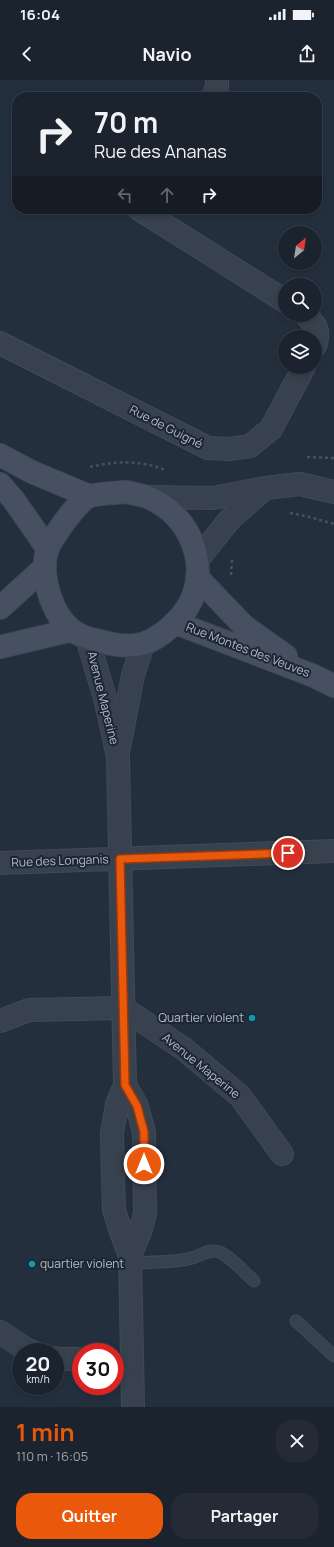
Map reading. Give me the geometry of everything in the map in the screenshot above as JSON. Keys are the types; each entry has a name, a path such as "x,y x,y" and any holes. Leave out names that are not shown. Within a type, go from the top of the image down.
{"main road":[{"path":"0,455 32,472 89,496 126,492 149,497 169,509 185,526 193,542 198,568 191,602 176,623 161,635 143,644 119,645 80,634 0,647"},
{"path":"0,484 13,499 46,558 48,591 58,613 80,634"},
{"path":"0,608 46,558 64,520 89,496"},
{"name":"Rue Montes des Veuves","path":"198,568 244,626 314,676"},
{"name":"Rue Montes des Veuves","path":"176,623 314,676"},
{"path":"314,676 334,686"}],"street":[{"path":"215,92 217,80"},
{"path":"148,214 278,297"},
{"name":"Rue de Guigné","path":"0,343 208,448 229,449 250,446 271,429 300,374"},
{"path":"149,497 213,498 265,488 300,484 334,492"},
{"path":"198,568 230,519 265,488"},
{"name":"Avenue Maperine","path":"80,634 105,698 118,757 125,1085 117,1104 112,1133 113,1179 114,1210 131,1260"},
{"name":"Avenue Maperine","path":"118,757 133,675 143,644"},
{"name":"Rue des Longanis","path":"0,864 334,851"},
{"path":"0,1021 29,1010 123,1008"},
{"name":"Avenue Maperine","path":"123,1008 184,1049 240,1096 282,1154"},
{"name":"Avenue Maperine","path":"124,1346 131,1260 145,1214 144,1132 137,1106 125,1085"},
{"path":"0,1332 16,1343"},
{"name":"Avenue Maperine","path":"124,1363 133,1407"}],"lane":[{"path":"131,1260 166,1261 193,1258 210,1251 217,1251 224,1254 254,1281"},
{"path":"296,1321 334,1356"}],"path":[{"path":"89,467 107,463 133,462 156,466 167,471"},
{"path":"283,512 306,516 334,524"},
{"path":"231,581 232,559"}],"place":[{"name":"Quartier violent","path":"252,1018"},
{"name":"quartier violent","path":"32,1264"}],"route":[{"path":"144,1164 144,1132 137,1106 125,1085 120,859 288,853"}]}
